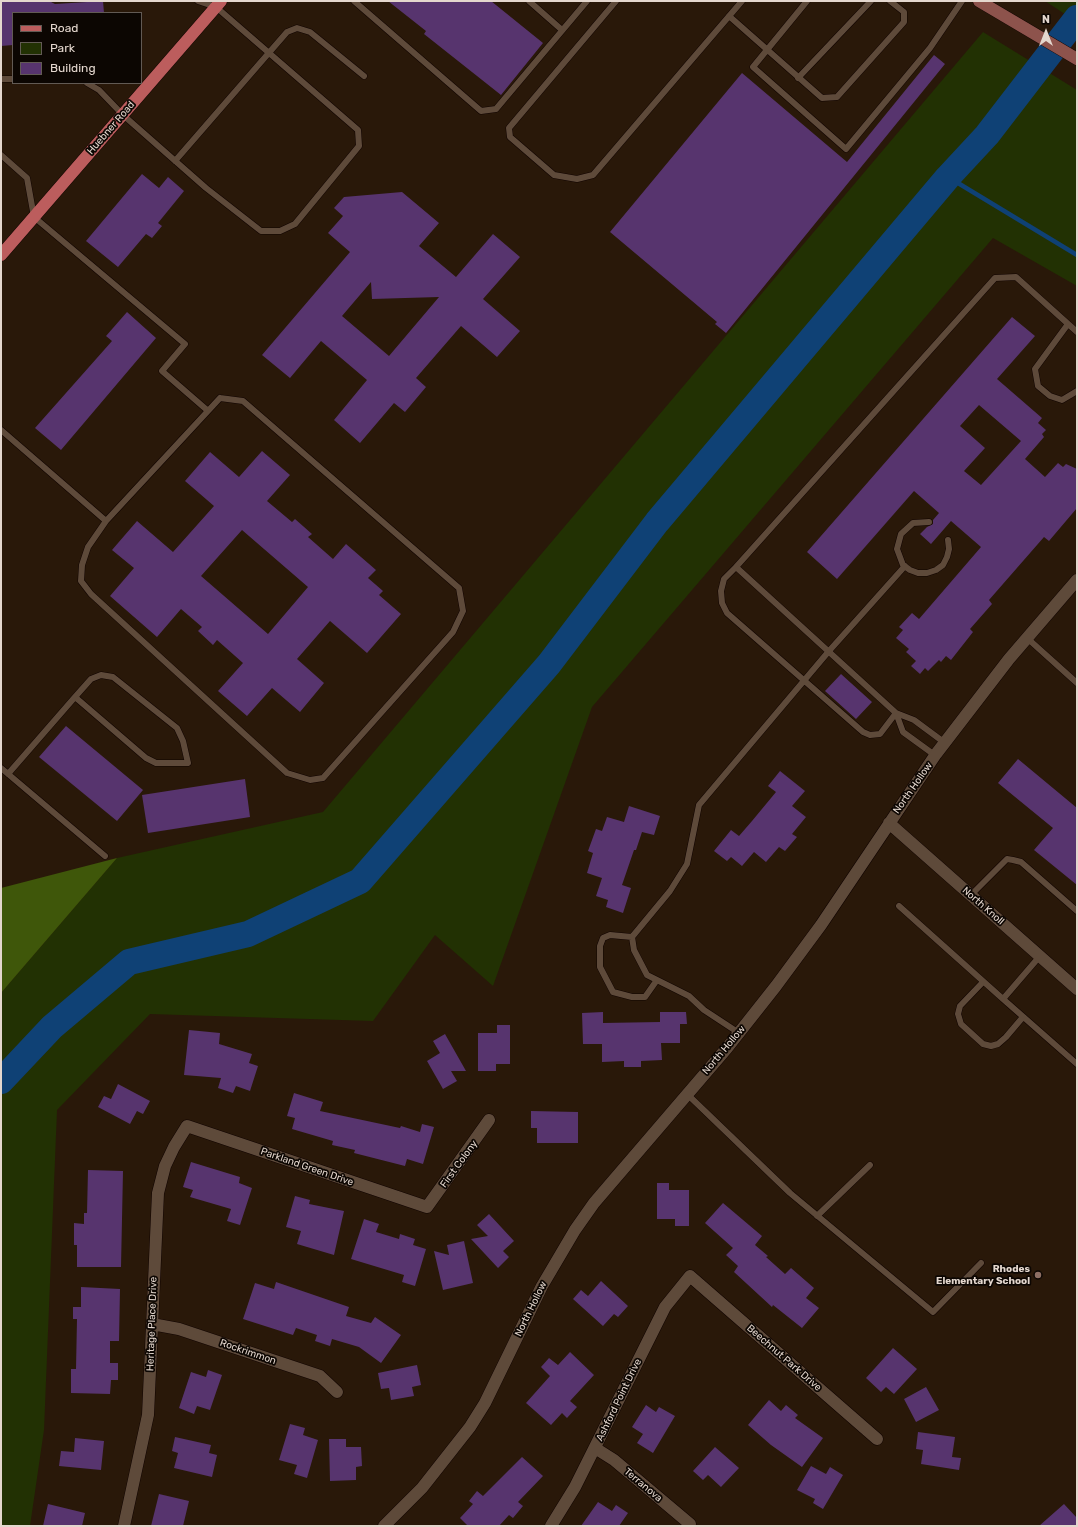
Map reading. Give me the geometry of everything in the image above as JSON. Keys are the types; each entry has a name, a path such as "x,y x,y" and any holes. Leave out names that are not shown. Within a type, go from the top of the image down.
{"main road":[{"path":"979,1 1077,59"},
{"name":"Huebner Road","path":"1,255 218,4"}],"street":[{"name":"North Hollow","path":"392,1524 470,1427 485,1403 542,1286 579,1224 617,1174 739,1033 820,926 945,743 1027,638 1077,580"},
{"name":"North Knoll","path":"889,823 1076,987"},
{"name":"First Colony","path":"427,1207 489,1120"},
{"name":"Parkland Green Drive","path":"187,1126 427,1207"},
{"name":"Heritage Place Drive","path":"124,1526 148,1416 158,1193 165,1166 174,1146 187,1126"},
{"name":"Beechnut Park Drive","path":"690,1276 877,1439"},
{"name":"Ashford Point Drive","path":"551,1526 575,1487 665,1306 690,1276"},
{"name":"Rockrimmon","path":"152,1324 179,1329 320,1376 337,1392"},
{"name":"Terranova","path":"595,1448 614,1460 690,1524"}],"lane":[{"path":"89,84 99,90 123,115 175,161 261,231 280,231 295,224 359,146 358,130 270,53 218,4 198,1"},
{"path":"354,1 481,110 496,109 587,1"},
{"path":"529,1 562,30"},
{"path":"616,1 509,128 510,137 554,175 577,179 592,175 742,1"},
{"path":"808,1 753,66 846,149 930,48 962,1"},
{"path":"798,78 871,1"},
{"path":"729,16 822,98 837,97 904,22 904,12 890,1"},
{"path":"175,161 287,32 298,28 310,32 364,76"},
{"path":"1,79 12,79"},
{"path":"1,155 27,178 34,217 184,344 162,371 207,410"},
{"path":"896,713 880,734 870,735 864,732 726,613 722,603 721,591 724,579 995,278 1016,277 1077,332"},
{"path":"1068,324 1034,369 1038,386 1050,396 1062,400 1077,391"},
{"path":"220,398 243,401 459,588 463,611 453,632 323,778 310,780 288,773 91,594 81,581 82,565 88,547 106,520 207,410 220,398"},
{"path":"1,430 106,520"},
{"path":"929,522 913,524 901,534 897,550 899,558 905,566 918,573 927,573 936,570 943,565 947,557 949,548 948,540"},
{"path":"739,1033 704,1010 689,996 647,975 634,950 632,937 670,891 687,864 699,805 829,651 905,566"},
{"path":"736,567 896,713 914,720 945,743"},
{"path":"1027,638 1077,683"},
{"path":"8,774 90,679 101,675 113,677 177,728 184,741 188,764 156,763 146,758 75,697"},
{"path":"896,713 903,732 936,756"},
{"path":"1,768 105,856"},
{"path":"971,895 1007,859 1021,862 1077,911"},
{"path":"899,906 1077,1064"},
{"path":"632,937 610,935 603,938 600,946 600,967 613,992 632,997 645,997 657,980"},
{"path":"1003,999 1040,956"},
{"path":"984,982 960,1006 958,1014 961,1024 983,1044 991,1046 998,1044 1023,1017"},
{"path":"687,1094 790,1193 933,1312 981,1263"},
{"path":"817,1216 870,1165"}],"green space":[{"path":"1045,1 1077,1 1077,22"},
{"path":"983,32 1077,90 1077,286 993,238 592,707 493,986 435,935 373,1021 150,1014 57,1110 44,1430 30,1526 1,1526 1,993 117,858 323,812"},
{"path":"117,858 1,993 1,888"}],"building":[{"path":"1,1 49,1 55,4 103,1 104,12 12,12 12,45 1,46"},
{"path":"388,1 491,1 543,43 501,95 424,34 426,31"},
{"path":"934,55 945,64 726,333 715,324 717,322 610,232 742,73 847,162"},
{"path":"142,174 159,188 168,177 184,191 158,223 162,226 152,238 146,234 118,267 86,241"},
{"path":"402,192 439,223 419,246 456,277 493,234 520,257 483,299 520,331 497,357 461,326 416,378 426,387 405,412 394,403 360,443 334,420 367,380 321,341 290,378 262,355 350,252 328,233 343,216 334,208 344,197","holes":["371,282 372,299 439,297 389,356 342,316"]},
{"path":"127,312 156,338 61,450 35,428 112,341 106,336"},
{"path":"1012,317 1035,336 997,379 1042,418 1038,423 1046,430 1042,434 1044,437 1025,459 1045,477 1058,463 1063,467 1066,464 1077,469 1077,508 1049,541 1044,537 989,600 992,604 970,629 973,632 951,660 946,656 941,662 939,660 928,671 925,668 920,674 911,666 916,661 906,652 909,649 896,638 903,630 899,627 912,613 919,619 981,547 951,521 931,544 920,534 927,527 933,524 933,520 939,513 914,491 837,579 807,552","holes":["979,405 1021,441 981,485 964,471 985,448 960,426"]},
{"path":"262,451 290,475 267,501 292,522 295,519 312,534 308,537 333,559 346,544 376,570 368,578 383,591 379,595 401,614 367,653 330,621 297,659 324,683 300,712 272,688 247,716 218,691 243,663 217,640 213,645 198,631 202,627 181,609 157,637 110,596 134,568 112,550 137,521 173,552 214,506 185,481 210,452 239,477","holes":["242,530 308,587 268,634 201,576"]},
{"path":"841,674 872,702 856,719 825,691"},
{"path":"66,726 143,790 117,821 39,757"},
{"path":"1018,759 1077,808 1077,885 1034,850 1053,828 998,783"},
{"path":"780,771 805,791 792,806 806,817 792,834 797,837 785,851 779,847 766,862 754,852 742,866 731,857 727,861 714,851 731,830 739,836 776,792 768,786"},
{"path":"245,779 250,817 148,833 142,795"},
{"path":"629,806 660,816 654,835 642,832 636,850 634,850 622,885 631,888 623,913 606,907 608,900 596,896 602,878 587,873 593,853 588,851 596,829 602,831 607,817 624,822"},
{"path":"603,1012 603,1023 660,1022 660,1012 686,1012 687,1024 680,1024 680,1043 661,1043 662,1060 641,1061 641,1067 624,1067 624,1061 602,1062 602,1044 583,1044 582,1013"},
{"path":"497,1025 510,1025 510,1064 496,1064 496,1071 478,1071 478,1033 497,1033"},
{"path":"189,1030 220,1033 219,1044 252,1054 249,1063 258,1066 250,1091 236,1086 233,1093 218,1088 221,1078 184,1075"},
{"path":"445,1034 466,1071 451,1071 457,1081 443,1089 427,1061 440,1053 433,1041"},
{"path":"118,1084 150,1101 143,1114 137,1111 130,1124 98,1107 104,1096 111,1099"},
{"path":"294,1093 323,1102 320,1111 400,1128 401,1126 420,1132 422,1124 434,1127 423,1164 407,1159 405,1166 354,1153 355,1150 332,1145 333,1141 292,1129 295,1118 287,1116"},
{"path":"531,1111 578,1112 578,1143 537,1143 537,1128 531,1128"},
{"path":"191,1162 240,1177 239,1183 252,1188 240,1225 227,1221 231,1209 190,1197 193,1190 183,1187"},
{"path":"88,1170 123,1171 121,1267 77,1267 77,1245 74,1245 74,1223 84,1224 84,1213 87,1213"},
{"path":"657,1183 669,1183 669,1190 689,1190 689,1226 675,1226 675,1219 657,1219"},
{"path":"295,1196 310,1200 309,1204 344,1211 334,1255 297,1244 301,1231 286,1227"},
{"path":"723,1203 762,1236 755,1245 768,1256 766,1257 785,1274 791,1268 814,1288 806,1298 819,1308 802,1328 773,1305 772,1307 734,1272 738,1266 726,1255 733,1248 705,1223"},
{"path":"489,1214 514,1241 503,1251 509,1257 498,1268 471,1239 488,1236 477,1225"},
{"path":"364,1219 379,1224 376,1232 399,1239 400,1234 415,1239 413,1245 426,1249 415,1286 402,1282 404,1275 351,1259"},
{"path":"464,1241 473,1283 443,1290 434,1251 449,1255 447,1245"},
{"path":"601,1281 628,1306 618,1317 614,1314 603,1326 573,1299 581,1290 588,1296"},
{"path":"276,1282 349,1307 346,1316 371,1323 375,1317 401,1335 381,1363 359,1347 332,1339 330,1346 315,1341 317,1335 296,1328 293,1335 243,1319 255,1283 274,1289"},
{"path":"81,1287 120,1289 119,1341 110,1341 110,1363 118,1363 118,1380 111,1380 110,1394 71,1393 71,1369 76,1369 77,1319 73,1319 73,1307 81,1307"},
{"path":"893,1348 917,1369 894,1394 886,1387 881,1392 866,1378"},
{"path":"570,1352 594,1375 570,1401 577,1407 567,1418 562,1413 551,1425 526,1403 550,1376 541,1367 549,1358 558,1365"},
{"path":"417,1365 421,1385 412,1387 414,1396 391,1400 389,1388 381,1389 378,1373"},
{"path":"208,1370 222,1375 210,1410 197,1406 194,1414 179,1408 191,1372 206,1377"},
{"path":"926,1387 939,1410 916,1422 904,1399"},
{"path":"769,1400 781,1411 786,1405 798,1415 795,1418 823,1438 802,1467 771,1445 748,1425"},
{"path":"646,1405 656,1412 659,1407 675,1416 653,1453 637,1443 643,1434 632,1427"},
{"path":"290,1424 305,1428 303,1435 318,1440 307,1478 294,1474 297,1465 279,1460"},
{"path":"918,1432 955,1437 952,1457 961,1458 959,1470 921,1464 923,1450 916,1449"},
{"path":"175,1437 211,1445 209,1453 217,1455 212,1477 174,1468 178,1453 172,1451"},
{"path":"75,1438 104,1441 101,1470 59,1466 61,1451 74,1452"},
{"path":"329,1439 346,1439 346,1447 361,1447 362,1466 356,1467 356,1480 330,1481"},
{"path":"715,1447 739,1468 721,1487 708,1475 703,1480 693,1471"},
{"path":"522,1457 543,1476 518,1502 523,1506 513,1518 509,1515 499,1526 468,1526 460,1518 473,1504 469,1501 477,1491 483,1496"},
{"path":"811,1466 826,1474 830,1467 843,1475 823,1509 813,1503 815,1499 797,1490"},
{"path":"159,1494 189,1501 183,1526 151,1526"},
{"path":"598,1502 612,1511 616,1505 628,1513 619,1526 581,1526"},
{"path":"48,1504 85,1513 82,1526 43,1526"},
{"path":"1064,1504 1077,1518 1077,1526 1039,1526"}],"waterway":[{"path":"1,1081 52,1027 129,962 248,934 360,881 549,664 657,522 948,177 987,135 1077,18"},
{"path":"948,177 1077,255"}],"place":[{"name":"Rhodes Elementary School","path":"1038,1275"}]}
